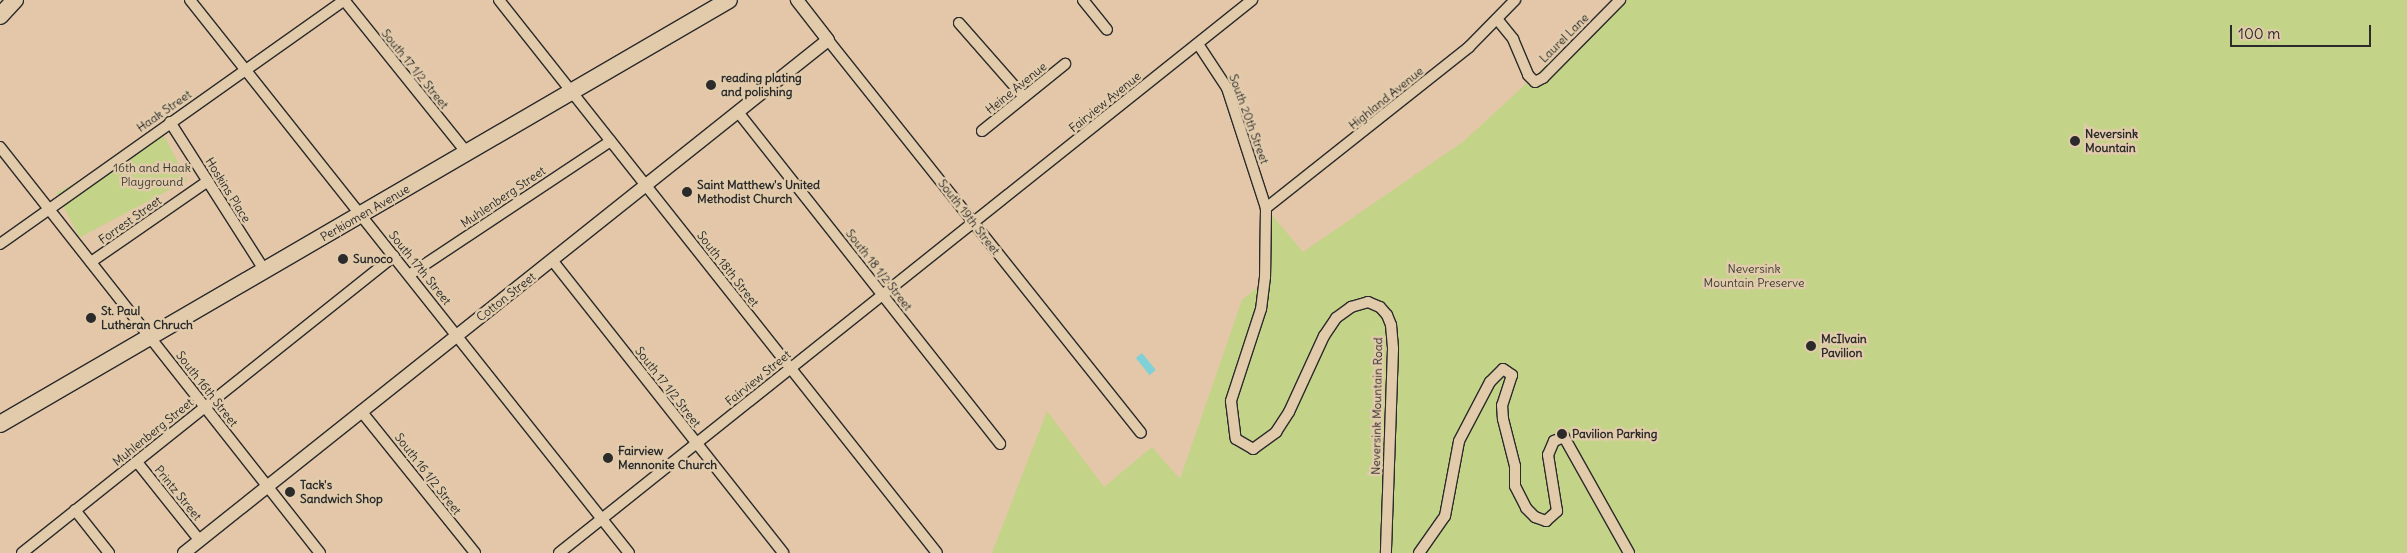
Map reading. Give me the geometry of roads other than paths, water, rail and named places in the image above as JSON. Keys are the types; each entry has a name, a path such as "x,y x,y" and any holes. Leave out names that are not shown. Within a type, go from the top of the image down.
{"main road":[{"path":"0,16 15,0"},
{"name":"Perkiomen Avenue","path":"0,424 729,0"}],"street":[{"name":"South 17th Street","path":"190,0 629,553"},
{"name":"Haak Street","path":"0,244 48,208 344,0"},
{"name":"South 17 1/2 Street","path":"344,0 467,153"},
{"name":"South 18th Street","path":"500,0 936,553"},
{"name":"South 19th Street","path":"797,0 1141,433"},
{"path":"1083,0 1107,30"},
{"name":"Fairview Avenue","path":"974,223 1252,0"},
{"name":"Laurel Lane","path":"1497,19 1513,39 1528,75 1535,82 1543,78 1620,0"},
{"name":"Highland Avenue","path":"1266,208 1469,47 1513,1"},
{"path":"959,23 1024,97"},
{"name":"Cotton Street","path":"184,553 828,40"},
{"name":"South 20th Street","path":"1198,44 1227,88 1266,208"},
{"name":"Heine Avenue","path":"982,131 1065,64"},
{"name":"South 18 1/2 Street","path":"738,112 1000,444"},
{"name":"Hoskins Place","path":"170,122 265,271"},
{"name":"Muhlenberg Street","path":"409,275 611,141"},
{"name":"South 16th Street","path":"0,147 320,553"},
{"name":"Forrest Street","path":"91,262 208,181"},
{"name":"Neversink Mountain Road","path":"1266,208 1265,277 1261,309 1231,401 1236,440 1253,449 1276,432 1289,412 1324,336 1336,318 1351,307 1368,302 1380,307 1388,315 1391,325 1393,349 1386,553"},
{"name":"Fairview Street","path":"558,553 974,223"},
{"name":"Muhlenberg Street","path":"22,553 137,462 204,405 394,256"},
{"name":"South 17 1/2 Street","path":"552,260 783,553"},
{"path":"1419,553 1445,516 1459,442 1490,382 1503,369 1512,375 1502,405 1503,419 1515,466 1515,486 1526,508 1535,517 1546,521 1557,511 1548,455 1554,441 1564,437 1629,553"},
{"name":"South 16 1/2 Street","path":"362,411 475,553"},
{"name":"Printz Street","path":"137,462 200,540"},
{"path":"75,510 109,553"}],"water":[{"path":"1142,353 1156,370 1150,375 1136,358"}],"place":[{"name":"reading plating and polishing","path":"711,85"},
{"name":"Neversink Mountain","path":"2075,141"},
{"name":"Saint Matthew's United Methodist Church","path":"687,192"},
{"name":"Sunoco","path":"343,259"},
{"name":"St. Paul Lutheran Chruch","path":"91,318"},
{"name":"McIlvain Pavilion","path":"1811,346"},
{"name":"Pavilion Parking","path":"1562,434"},
{"name":"Fairview Mennonite Church","path":"608,458"},
{"name":"Tack's Sandwich Shop","path":"290,492"}],"park label":[{"name":"16th and Haak Playground","path":"152,175"},
{"name":"Neversink Mountain Preserve","path":"1754,276"}]}
